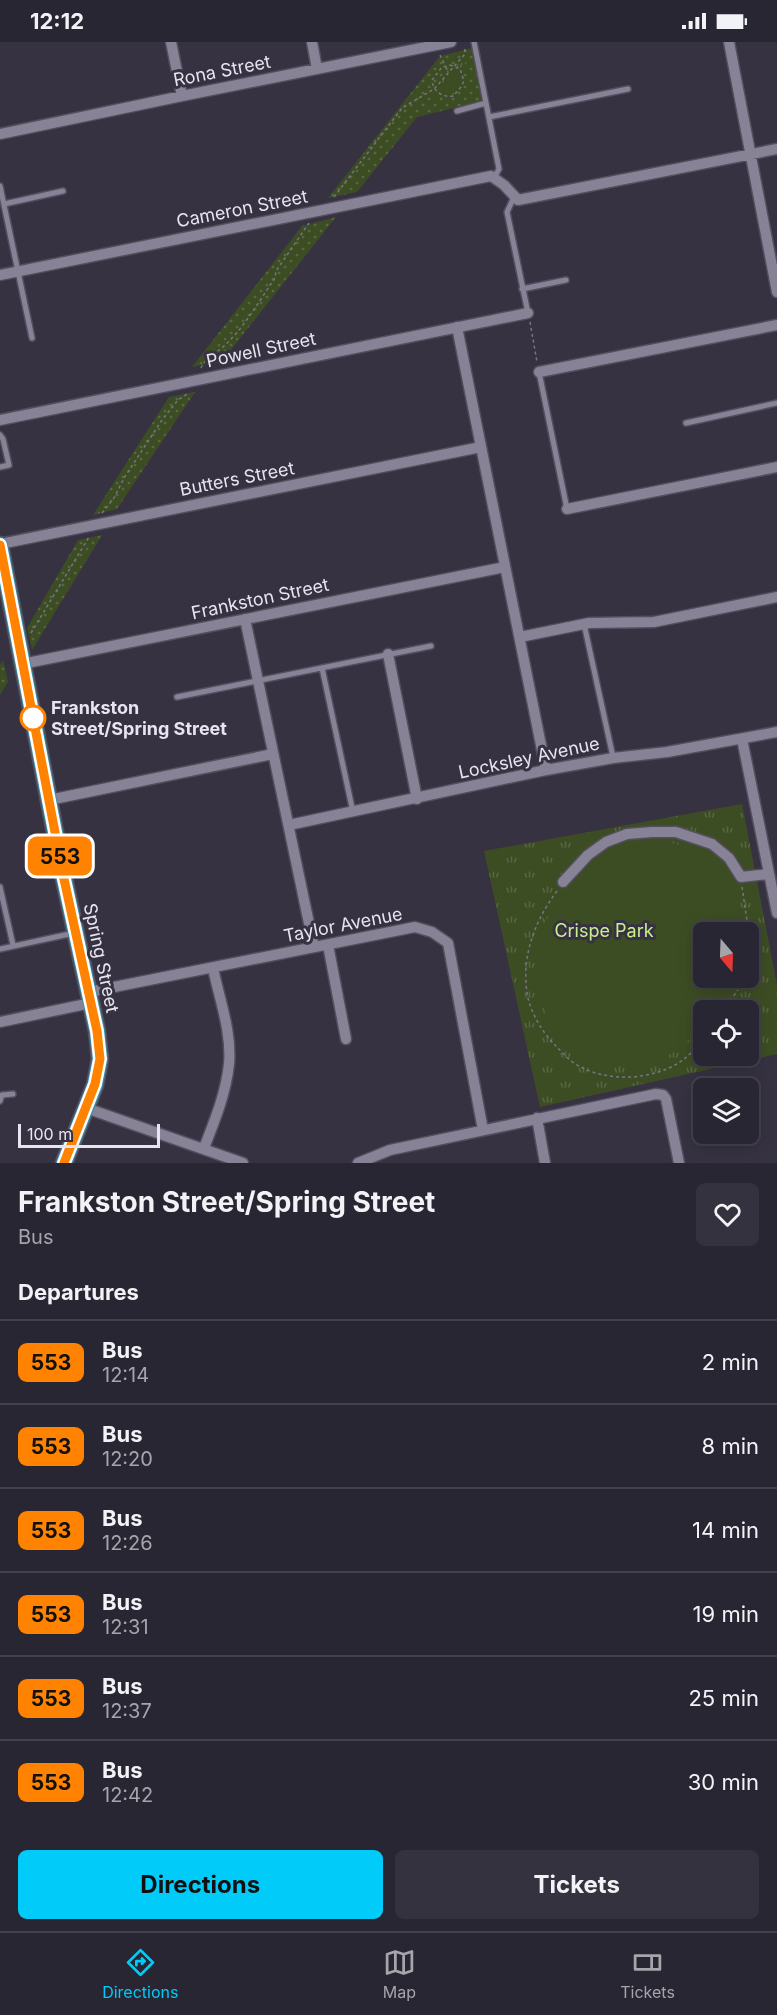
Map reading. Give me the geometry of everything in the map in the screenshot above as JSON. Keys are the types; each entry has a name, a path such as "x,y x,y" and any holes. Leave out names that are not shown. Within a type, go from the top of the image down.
{"main road":[{"name":"Spring Street","path":"1,552 75,933 97,1031 100,1059 95,1084 64,1163"}],"street":[{"path":"171,42 182,96"},
{"path":"312,42 317,69"},
{"name":"Rona Street","path":"0,134 451,42"},
{"path":"729,42 777,292"},
{"path":"492,177 518,200 777,149"},
{"name":"Cameron Street","path":"0,275 492,177"},
{"name":"Powell Street","path":"0,420 528,313"},
{"path":"540,372 777,324"},
{"path":"457,327 546,770"},
{"name":"Butters Street","path":"1,552 481,447"},
{"path":"567,509 777,467"},
{"name":"Frankston Street","path":"22,664 505,567"},
{"path":"520,637 584,624 654,622 777,597"},
{"path":"245,619 314,947"},
{"path":"388,654 417,799"},
{"name":"Locksley Avenue","path":"289,825 546,770 613,758 667,752 777,732"},
{"path":"742,739 777,913"},
{"path":"49,800 273,754"},
{"path":"563,882 588,855 606,842 627,834 652,832 676,832 712,844 729,858 741,877 769,874"},
{"name":"Taylor Avenue","path":"0,1022 90,997 213,968 415,927 432,932 448,943 483,1130"},
{"path":"328,945 346,1039"},
{"path":"204,1148 223,1097 229,1061 227,1032 213,968"},
{"path":"357,1163 390,1150 656,1094 663,1095 666,1099 679,1163"},
{"path":"86,1108 243,1163"},
{"path":"537,1118 545,1163"}],"lane":[{"path":"474,42 499,169 492,177"},
{"path":"489,117 628,89"},
{"path":"457,111 486,103"},
{"path":"0,186 32,338"},
{"path":"4,204 63,191"},
{"path":"514,197 507,212 528,313"},
{"path":"522,289 566,280"},
{"path":"540,372 567,509"},
{"path":"686,423 777,403"},
{"path":"0,435 9,465 0,467"},
{"path":"584,624 613,758"},
{"path":"177,697 431,646"},
{"path":"322,668 353,812"},
{"path":"0,887 13,945"},
{"path":"0,949 75,933"},
{"path":"0,1101 2,1095 13,1094"}],"path":[{"path":"333,198 402,108 434,89 465,54 465,50"},
{"path":"440,55 449,73"},
{"path":"445,65 460,69 464,81 453,96 449,97 441,95 434,89 432,80 438,70 445,65"},
{"path":"102,514 162,420 178,400 187,394 186,387 200,374 202,365 213,352 222,348 240,327 275,278 276,271 309,223"},
{"path":"528,313 540,372"},
{"path":"29,637 90,537"},
{"path":"741,877 748,922"},
{"path":"563,882 542,911 532,934 527,956 528,1000 547,1036 578,1066 615,1078 665,1070 693,1050"}],"green space":[{"path":"472,48 482,101 417,117 357,192 328,198 440,56"},
{"path":"463,59 466,62 461,68 463,80 460,86 453,96 441,95 437,102 429,95"},
{"path":"336,217 222,361 192,367 302,226"},
{"path":"195,392 117,509 93,515 169,397"},
{"path":"102,535 32,650 27,628 78,540"},
{"path":"3,660 8,682 0,695 0,665"},
{"name":"Crispe Park","path":"742,804 777,985 777,1054 759,1058 759,1000 693,1000 693,1066 723,1066 540,1107 484,851"},
{"path":"660,840 683,846 716,863 734,887 740,922 693,922 693,988 726,988 720,1000 693,1000 693,1035 674,1052 649,1062 623,1065 599,1062 578,1051 561,1036 547,1016 539,994 535,969 539,937 545,922 559,902 580,876 601,856 616,847 633,842"}],"bus line":[{"name":"553","path":"0,545 64,879 97,1031 100,1059 95,1084 64,1163"}],"place":[{"name":"Frankston Street/Spring Street","path":"33,718"}]}
